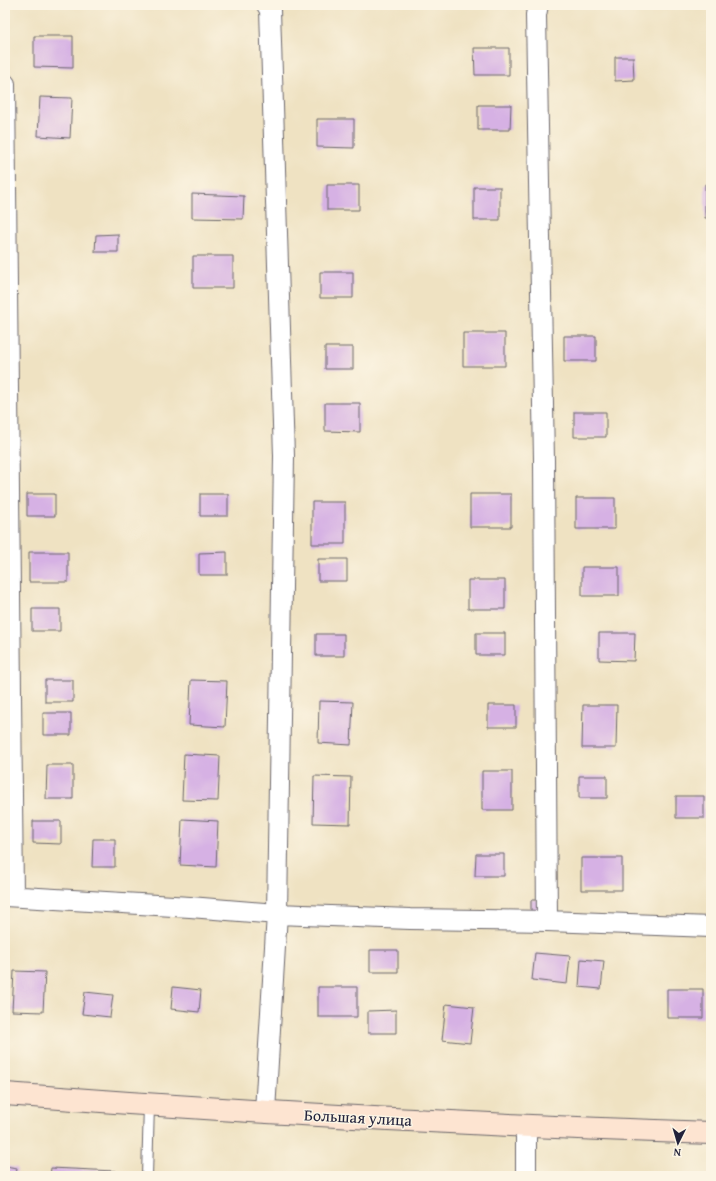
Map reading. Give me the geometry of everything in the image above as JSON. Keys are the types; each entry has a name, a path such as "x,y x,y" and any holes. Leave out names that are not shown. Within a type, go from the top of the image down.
{"street":[{"path":"265,1111 277,914 284,456 270,10 267,5"},
{"path":"538,5 536,15 544,476 547,921"},
{"path":"5,84 9,896 277,914 410,919 711,926"},
{"name":"Большая улица","path":"5,1094 149,1105 526,1126 711,1133"},
{"path":"526,1126 526,1176"}],"lane":[{"path":"147,1176 149,1105"}],"building":[{"path":"34,36 73,36 73,68 34,67"},
{"path":"474,48 509,48 509,75 475,75"},
{"path":"615,57 633,57 634,80 615,81"},
{"path":"40,97 72,98 70,138 38,136"},
{"path":"478,105 511,105 510,130 478,130"},
{"path":"317,119 354,119 354,148 317,147"},
{"path":"705,184 711,184 711,218 705,218"},
{"path":"327,185 359,185 359,210 327,210"},
{"path":"474,187 500,187 500,220 474,220"},
{"path":"192,194 244,196 243,219 192,218"},
{"path":"118,234 118,252 95,252 96,235"},
{"path":"193,256 233,256 233,288 193,288"},
{"path":"320,272 353,272 353,298 320,298"},
{"path":"463,333 505,333 505,366 463,366"},
{"path":"564,336 596,336 596,361 564,361"},
{"path":"325,347 353,347 353,369 325,369"},
{"path":"325,403 360,403 360,432 325,431"},
{"path":"574,412 606,412 606,437 574,437"},
{"path":"27,494 55,494 55,516 27,516"},
{"path":"200,494 228,494 228,516 200,516"},
{"path":"470,494 511,494 511,527 470,527"},
{"path":"576,498 615,498 615,529 576,529"},
{"path":"312,502 345,502 345,544 312,544"},
{"path":"29,552 68,552 68,582 29,582"},
{"path":"227,552 227,575 199,575 199,553"},
{"path":"318,559 347,559 347,581 318,581"},
{"path":"582,567 619,567 619,596 582,596"},
{"path":"468,580 505,580 505,609 468,609"},
{"path":"32,609 60,609 60,631 32,631"},
{"path":"476,633 505,633 505,655 476,655"},
{"path":"599,633 635,633 634,661 599,660"},
{"path":"316,634 344,634 344,656 316,656"},
{"path":"45,680 73,680 73,702 45,702"},
{"path":"191,680 227,681 225,727 189,725"},
{"path":"319,701 353,702 351,745 318,743"},
{"path":"488,705 516,705 516,727 488,727"},
{"path":"583,705 617,705 616,748 582,748"},
{"path":"43,713 71,713 71,735 43,735"},
{"path":"184,754 220,756 218,801 182,800"},
{"path":"47,765 73,765 73,799 46,799"},
{"path":"482,771 512,771 512,810 482,810"},
{"path":"314,776 351,777 350,824 313,823"},
{"path":"579,776 607,776 607,798 579,798"},
{"path":"676,796 704,796 704,818 676,818"},
{"path":"182,819 218,821 216,867 180,865"},
{"path":"33,821 61,821 61,844 33,843"},
{"path":"93,839 115,839 115,867 92,867"},
{"path":"476,854 504,854 504,876 475,876"},
{"path":"581,858 622,858 622,890 581,890"},
{"path":"531,900 542,900 542,914 531,914"},
{"path":"370,950 398,950 398,972 370,972"},
{"path":"535,953 570,956 567,984 532,980"},
{"path":"581,959 604,961 601,989 579,987"},
{"path":"14,971 45,972 43,1012 12,1011"},
{"path":"173,987 201,990 199,1012 171,1009"},
{"path":"318,987 357,987 357,1017 318,1017"},
{"path":"667,989 703,989 703,1018 667,1018"},
{"path":"85,992 113,995 110,1017 82,1014"},
{"path":"446,1004 474,1007 470,1043 442,1040"},
{"path":"396,1010 396,1033 368,1033 368,1011"},
{"path":"5,1166 17,1168 16,1176 5,1176"},
{"path":"51,1168 115,1171 114,1176 50,1176"}]}
